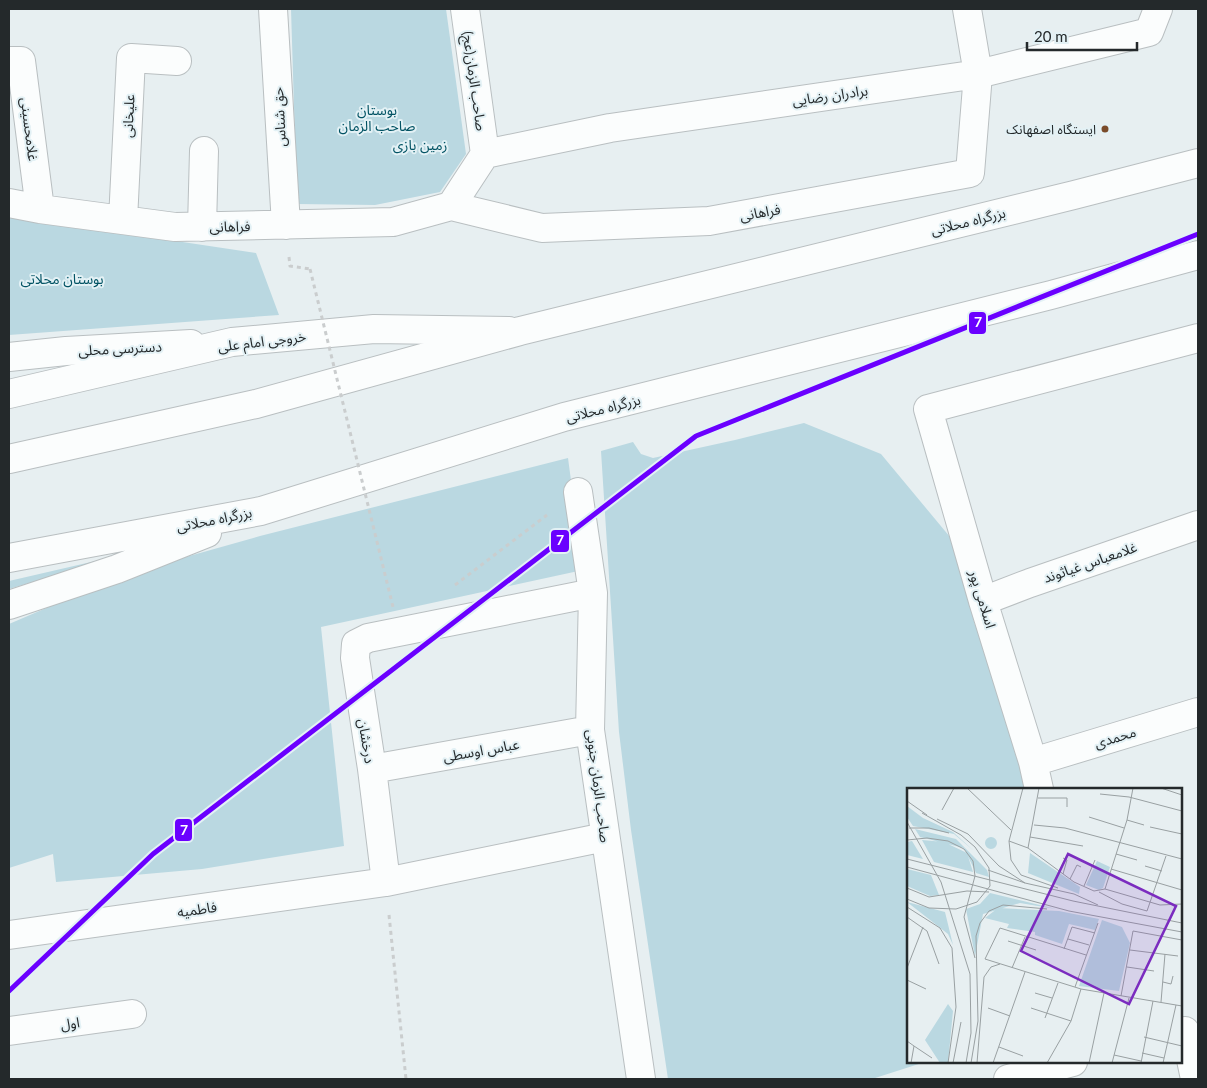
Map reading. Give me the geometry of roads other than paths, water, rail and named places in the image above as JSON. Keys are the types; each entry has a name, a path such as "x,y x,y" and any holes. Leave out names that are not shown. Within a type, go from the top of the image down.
{"main road":[{"name":"حق شناس","path":"273,9 286,225"},
{"name":"صاحب الزمان(عج)","path":"465,9 485,154"},
{"path":"967,9 978,74"},
{"name":"برادران رضایی","path":"485,154 610,128 978,74 1149,32 1158,9"},
{"name":"علیخانی","path":"123,220 130,58 178,61"},
{"name":"غلامحسینی","path":"9,61 21,61 40,210"},
{"name":"فراهانی","path":"9,203 40,210 175,227 393,222 451,206 542,228 709,221 970,173 978,74"},
{"path":"202,227 204,152"},
{"path":"451,206 485,154"},
{"name":"بزرگراه محلاتی","path":"9,459 256,404 520,331 1074,196 1198,163"},
{"name":"بزرگراه محلاتی","path":"9,558 261,511 564,417 1051,295 1198,255"},
{"name":"خروجی امام علی","path":"9,394 232,342 374,328 520,331"},
{"name":"اسلامی پور","path":"1039,788 928,409 1198,338"},
{"name":"دسترسی محلی","path":"9,357 66,351 232,342"},
{"name":"صاحب الزمان جنوبی","path":"578,492 593,593 590,730 641,1079"},
{"path":"9,605 117,569 261,511"},
{"name":"غلامعباس غیاثوند","path":"983,601 1198,524"},
{"name":"درخشان","path":"386,882 372,769 355,658 356,644 368,638 593,593"},
{"name":"محمدی","path":"1032,762 1198,712"},
{"name":"عباس اوسطی","path":"372,769 590,730"},
{"name":"فاطمیه","path":"9,935 386,882 605,837"},
{"name":"اول","path":"9,1031 132,1014"},
{"path":"1188,1030 1195,1079"},
{"path":"1008,1079 1069,1063"}],"place":[{"name":"ایستگاه اصفهانک","path":"1105,129"}],"park label":[{"name":"بوستان صاحب الزمان","path":"377,118"},
{"name":"زمین بازی","path":"420,144"},
{"name":"بوستان محلاتی","path":"62,278"}]}
